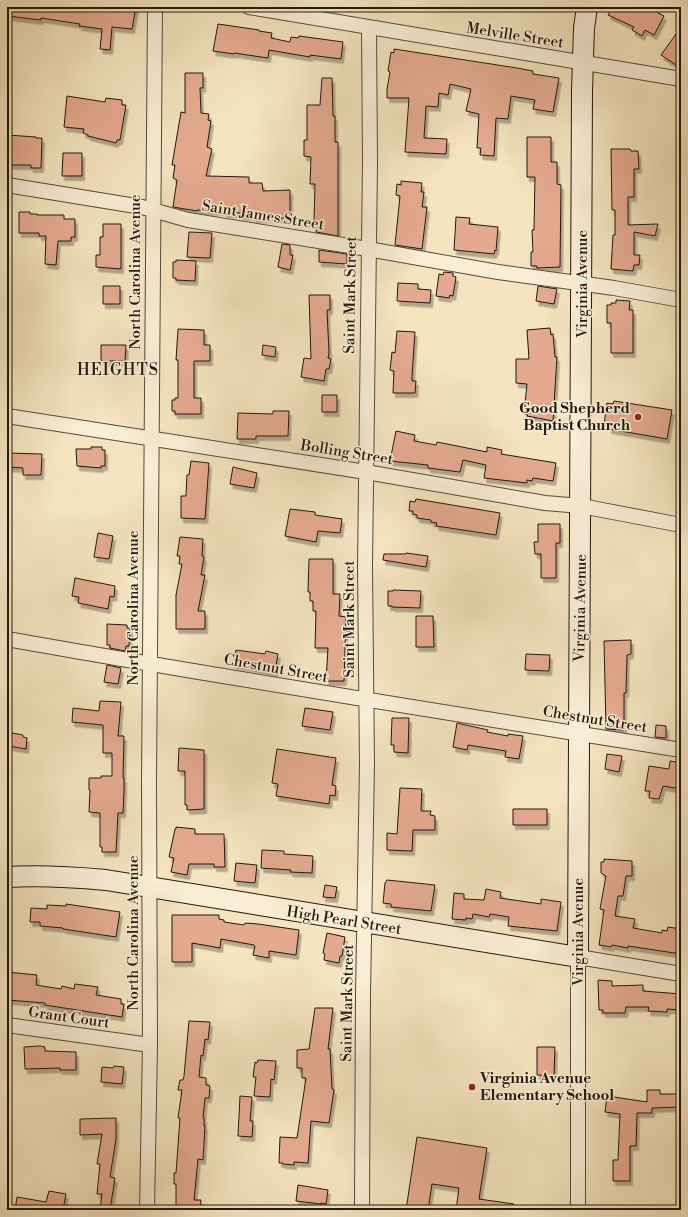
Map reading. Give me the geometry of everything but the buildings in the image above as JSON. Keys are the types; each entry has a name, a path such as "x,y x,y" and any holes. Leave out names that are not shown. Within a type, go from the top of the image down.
{"street":[{"name":"North Carolina Avenue","path":"147,1210 150,1045 149,888 151,438 155,7"},
{"name":"Melville Street","path":"248,7 681,79"},
{"name":"Virginia Avenue","path":"578,1210 583,63 584,28 587,7"},
{"name":"Saint Mark Street","path":"362,1210 366,700 366,472 370,162 369,28"},
{"name":"Saint James Street","path":"7,184 142,207 188,220 498,272 614,288 681,300"},
{"name":"Bolling Street","path":"7,416 366,472 545,503 581,506 681,525"},
{"name":"Chestnut Street","path":"7,639 366,700 681,750"},
{"name":"High Pearl Street","path":"7,877 32,875 69,876 106,880 681,974"},
{"name":"Grant Court","path":"7,1025 150,1045"}],"place":[{"name":"Good Shepherd Baptist Church","path":"638,417"},
{"name":"Virginia Avenue Elementary School","path":"472,1087"}],"district":[{"name":"HEIGHTS","path":"118,369"}]}
